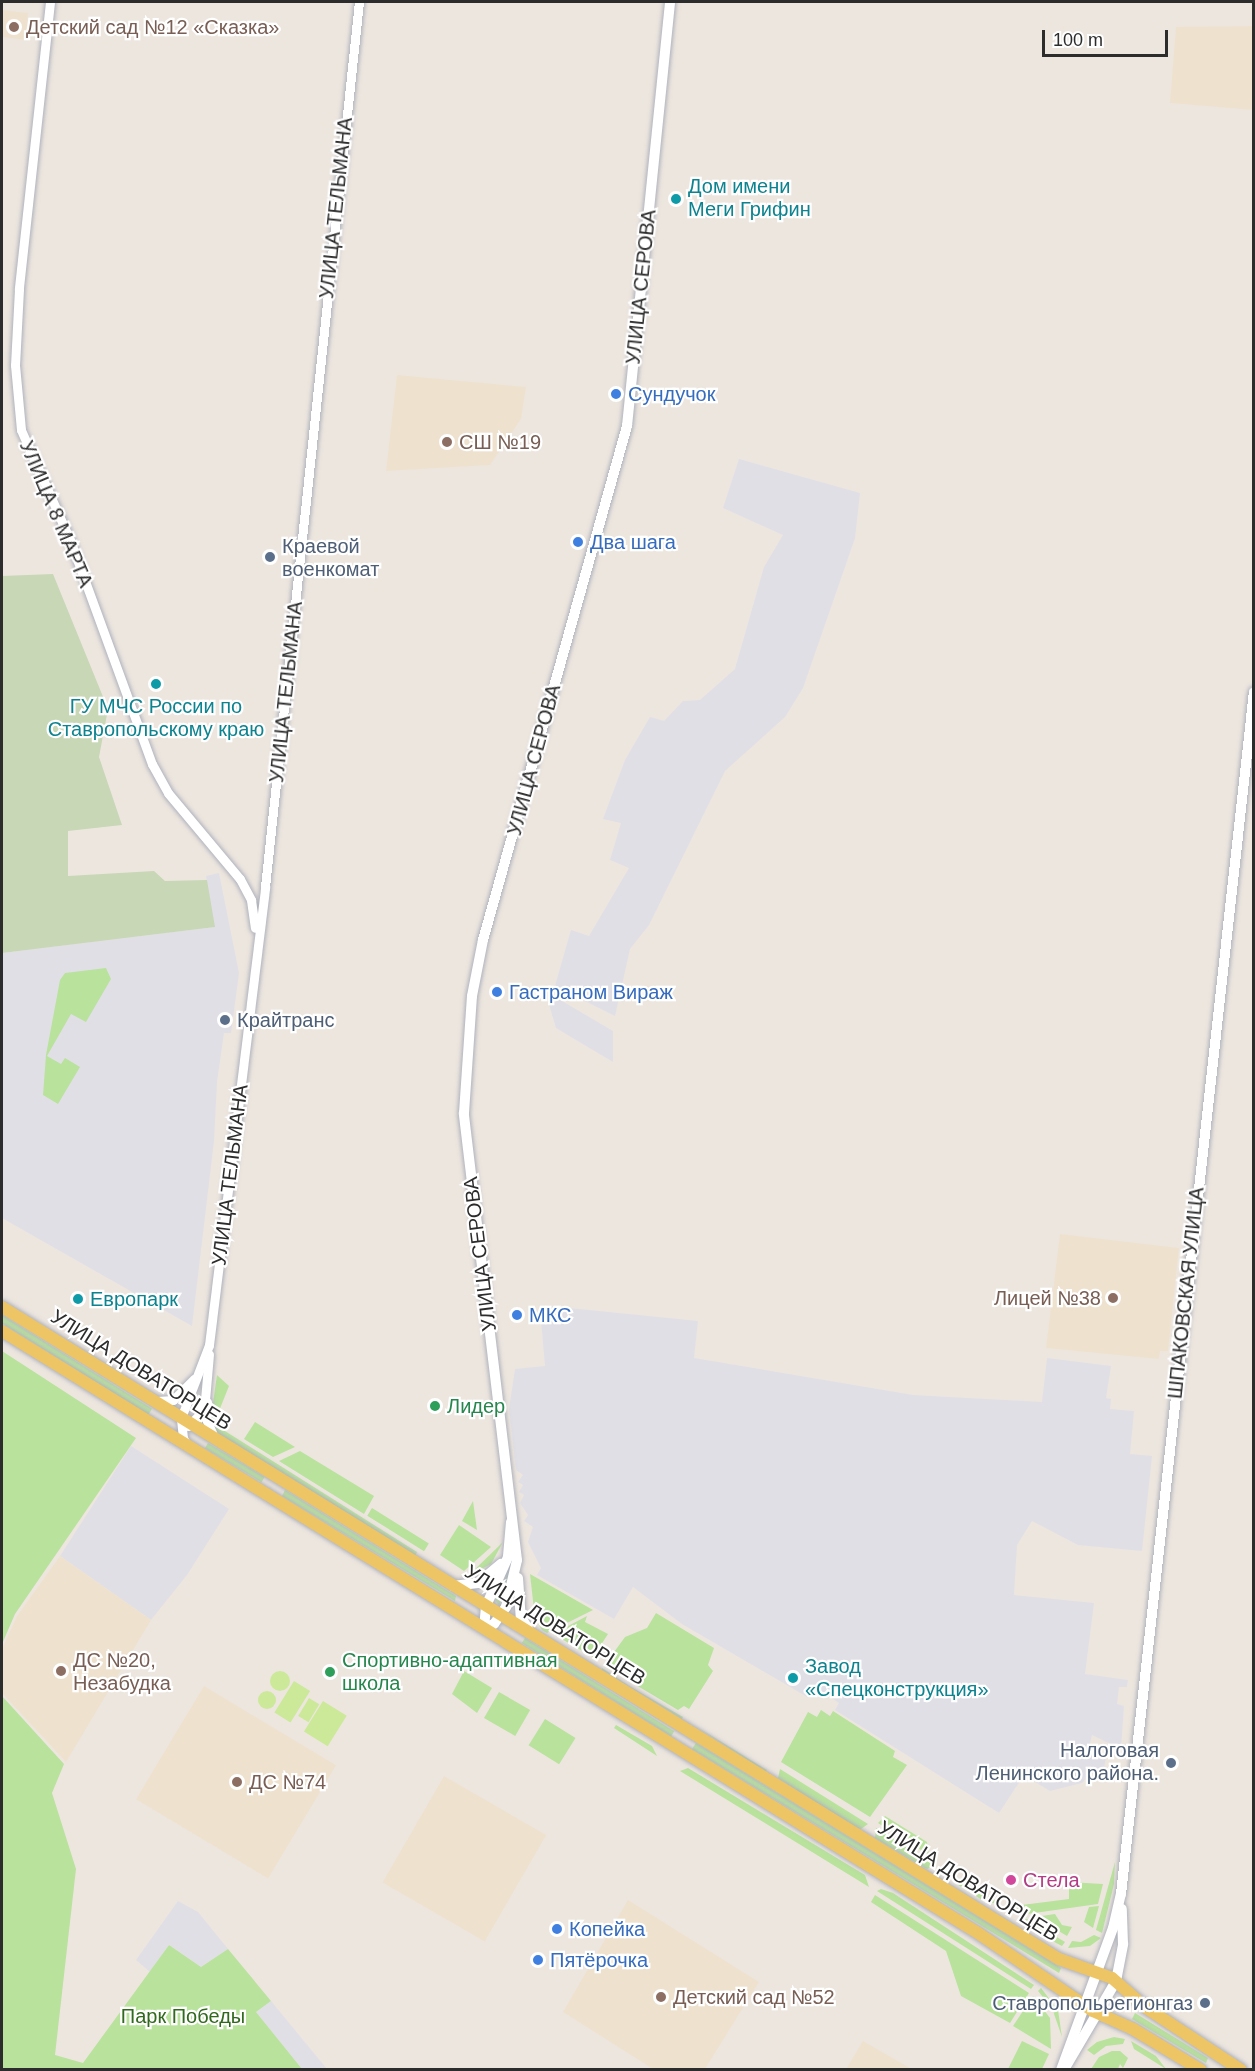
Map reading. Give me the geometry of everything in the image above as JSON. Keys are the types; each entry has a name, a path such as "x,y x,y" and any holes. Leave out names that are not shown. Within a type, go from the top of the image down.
{"main road":[{"name":"УЛИЦА СЕРОВА","path":"532,1634 521,1617 517,1560 464,1113 471,1006 483,940 627,426 670,2"},
{"name":"ШПАКОВСКАЯ УЛИЦА","path":"1062,2070 1113,1928 1121,1894 1254,692"},
{"name":"УЛИЦА ДОВАТОРЦЕВ","path":"2,1307 153,1401 184,1424 216,1439 1059,1959 1091,1970 1120,1984"},
{"name":"УЛИЦА ДОВАТОРЦЕВ","path":"2,1331 978,1933 1106,2018 1133,2029 1201,2070"},
{"path":"270,1496 279,1478"},
{"name":"УЛИЦА СЕРОВА","path":"484,1628 486,1606 503,1569 510,1541 511,1522"},
{"name":"УЛИЦА СЕРОВА","path":"453,1586 463,1587 489,1577 500,1567 510,1541"},
{"name":"УЛИЦА СЕРОВА","path":"502,1616 513,1588 517,1560"},
{"path":"484,1628 502,1616"},
{"name":"ШПАКОВСКАЯ УЛИЦА","path":"1062,2070 1120,1984 1123,1944 1121,1894"},
{"path":"1120,1984 1145,2007 1240,2070"}],"street":[{"name":"УЛИЦА 8 МАРТА","path":"50,2 19,289 15,365 21,429 70,540 152,764 168,793 236,874 251,900 255,924 252,984"},
{"name":"УЛИЦА ТЕЛЬМАНА","path":"184,1424 208,1345 265,887 359,2"},
{"name":"УЛИЦА ТЕЛЬМАНА","path":"208,1345 207,1419 216,1439"},
{"name":"УЛИЦА ТЕЛЬМАНА","path":"153,1401 165,1402 181,1394 202,1367"},
{"name":"УЛИЦА ТЕЛЬМАНА","path":"184,1424 201,1411 209,1384"},
{"path":"161,1429 184,1424 187,1445"}],"shaded area":[{"name":"Детский сад №12 «Сказка»","path":"2,10 28,13 26,40 2,37"},
{"path":"1253,26 1253,110 1170,103 1176,27"},
{"name":"СШ №19","path":"397,375 526,387 521,419 490,465 386,471"},
{"path":"739,459 860,493 855,538 803,688 785,717 725,771 649,925 630,949 615,1016 555,986 571,930 589,936 629,868 610,860 621,823 603,819 625,760 650,717 664,721 683,701 700,700 735,669 764,567 783,535 723,508"},
{"path":"219,873 239,973 231,1033 224,1033 217,1082 214,1141 192,1326 2,1218 2,953 214,927 206,876"},
{"path":"545,991 613,1031 613,1062 556,1028"},
{"name":"Лицей №38","path":"1060,1234 1179,1248 1168,1351 1160,1351 1159,1359 1046,1348"},
{"path":"549,1306 698,1321 694,1358 913,1395 1042,1402 1047,1358 1111,1366 1106,1398 1111,1399 1110,1409 1134,1411 1130,1454 1152,1456 1142,1551 1078,1545 1032,1521 1017,1545 1014,1595 1094,1603 1085,1674 1128,1680 1127,1687 1119,1687 1117,1704 1124,1706 1121,1749 1092,1735 1089,1747 1106,1756 1104,1769 1118,1774 1090,1774 1082,1783 1050,1791 1024,1775 999,1813 835,1710 839,1703 820,1690 809,1698 682,1624 633,1587 614,1619 537,1575 541,1568 528,1542 533,1527 524,1521 528,1515 520,1503 524,1495 519,1492 523,1485 518,1482 523,1475 516,1470 509,1409 515,1369 545,1366 541,1320 548,1318"},
{"path":"131,1446 229,1509 187,1575 151,1620 60,1556"},
{"name":"ДС №20, Незабудка","path":"60,1556 151,1620 66,1762 2,1693 2,1649 17,1616"},
{"name":"ДС №74","path":"204,1686 336,1765 268,1878 136,1799"},
{"path":"444,1776 546,1835 485,1942 382,1883"},
{"name":"Детский сад №52","path":"628,1900 759,1982 705,2069 653,2069 563,2012"},
{"path":"178,1901 198,1912 228,1949 201,1967 169,1945 150,1972 136,1960"},
{"path":"271,2001 327,2069 302,2069 256,2012"},
{"path":"863,2041 910,2068 910,2069 846,2069"}],"green space":[{"path":"53,574 108,709 99,757 122,825 68,831 68,876 154,871 165,881 207,880 215,927 2,953 2,576"},
{"path":"106,968 111,979 86,1022 71,1014 47,1056 61,1064 65,1058 80,1067 58,1104 43,1095 46,1055 60,980 65,973"},
{"path":"2,1315 152,1409 148,1415 2,1323"},
{"path":"2,1351 136,1438 15,1614 2,1644"},
{"path":"217,1375 229,1386 215,1421 211,1417"},
{"path":"209,1421 417,1552 415,1556 220,1437"},
{"path":"255,1422 295,1447 273,1457 244,1439"},
{"path":"208,1443 265,1477 261,1482 205,1448"},
{"path":"300,1451 374,1496 364,1514 279,1461"},
{"path":"285,1490 456,1596 455,1601 282,1496"},
{"path":"473,1501 477,1530 462,1521"},
{"path":"372,1508 429,1544 424,1551 367,1516"},
{"path":"459,1525 491,1547 464,1571 440,1555"},
{"path":"503,1542 491,1564 468,1576"},
{"path":"510,1572 499,1606 495,1599"},
{"path":"530,1574 593,1610 547,1633 542,1630 535,1619"},
{"path":"656,1613 714,1648 708,1665 713,1671 689,1709 684,1706 678,1710 609,1669 609,1659 625,1637 647,1628"},
{"path":"587,1616 585,1622 608,1634 593,1657 553,1634"},
{"path":"525,1638 674,1731 671,1736 522,1643"},
{"path":"602,1668 683,1717 682,1719 602,1670"},
{"path":"280,1671 287,1674 290,1681 287,1688 280,1691 273,1688 270,1681 273,1674"},
{"path":"464,1671 492,1688 477,1713 452,1694"},
{"path":"294,1681 310,1691 291,1722 274,1712"},
{"path":"263,1691 271,1691 276,1696 274,1707 263,1709 258,1704 258,1696"},
{"path":"499,1692 530,1710 515,1736 484,1718"},
{"name":"Парк Победы","path":"2,1696 64,1764 52,1793 76,1869 55,2055 83,2063 169,1945 201,1967 228,1949 271,2001 256,2012 302,2069 2,2069"},
{"path":"309,1698 319,1704 308,1722 298,1716"},
{"path":"323,1701 347,1716 328,1746 304,1732"},
{"path":"821,1710 830,1716 833,1711 895,1751 893,1757 907,1765 870,1817 781,1762 808,1712 817,1717"},
{"path":"545,1719 576,1738 559,1764 529,1745"},
{"path":"616,1725 652,1746 657,1756 614,1728"},
{"path":"694,1725 767,1770 765,1772"},
{"path":"696,1743 1061,1968 1059,1973 692,1749"},
{"path":"688,1768 865,1875 869,1887 680,1771"},
{"path":"780,1769 868,1824 861,1829 853,1827 778,1778"},
{"path":"885,1816 927,1842 929,1855 878,1823"},
{"path":"876,1828 934,1863 935,1866 927,1869 875,1838"},
{"path":"1115,1862 1114,1884 1102,1933 1096,1930"},
{"path":"954,1876 995,1900 994,1903 987,1903 955,1883"},
{"path":"1069,1882 1103,1884 1098,1904 1027,1914 1013,1906 1069,1899"},
{"path":"881,1889 893,1893 1034,1985 1031,1989 877,1891"},
{"path":"875,1895 1029,1993 1010,2023 961,1996 946,1951 871,1902"},
{"path":"1099,1906 1093,1928 1084,1922 1089,1907"},
{"path":"1055,1914 1062,1925 1072,1927 1067,1936 1035,1917"},
{"path":"1027,1919 1065,1942 1062,1946 1039,1934 1024,1920"},
{"path":"1094,1935 1101,1938 1090,1946 1068,1948 1072,1941 1081,1942"},
{"path":"1041,1988 1058,2010 1062,2037 1052,2008 1038,1991"},
{"path":"1033,1996 1050,2018 1051,2049 1013,2026"},
{"path":"1135,2013 1208,2058 1206,2063 1132,2019"},
{"path":"1114,2037 1125,2039 1123,2044 1106,2046 1094,2055 1087,2050 1097,2042"},
{"path":"1022,2041 1049,2054 1042,2069 1008,2069"},
{"path":"1131,2041 1156,2056 1166,2069 1134,2049"},
{"path":"1112,2051 1120,2051 1128,2058 1123,2068 1120,2064 1118,2069 1091,2069 1099,2057"}],"place":[{"name":"Детский сад №12 «Сказка»","path":"14,27"},
{"name":"Дом имени Меги Грифин","path":"676,199"},
{"name":"Сундучок","path":"616,394"},
{"name":"СШ №19","path":"447,442"},
{"name":"Два шага","path":"578,542"},
{"name":"Краевой военкомат","path":"270,557"},
{"name":"ГУ МЧС России по Ставропольскому краю","path":"156,684"},
{"name":"Гастраном Вираж","path":"497,992"},
{"name":"Крайтранс","path":"225,1020"},
{"name":"Лицей №38","path":"1113,1298"},
{"name":"Европарк","path":"78,1299"},
{"name":"МКС","path":"517,1315"},
{"name":"Лидер","path":"435,1406"},
{"name":"ДС №20, Незабудка","path":"61,1671"},
{"name":"Спортивно-адаптивная школа","path":"330,1672"},
{"name":"Завод «Спецконструкция»","path":"793,1678"},
{"name":"Налоговая Ленинского района.","path":"1171,1763"},
{"name":"ДС №74","path":"237,1782"},
{"name":"Стела","path":"1011,1880"},
{"name":"Копейка","path":"557,1929"},
{"name":"Пятёрочка","path":"538,1960"},
{"name":"Детский сад №52","path":"661,1997"},
{"name":"Ставропольрегионгаз","path":"1205,2003"}]}
